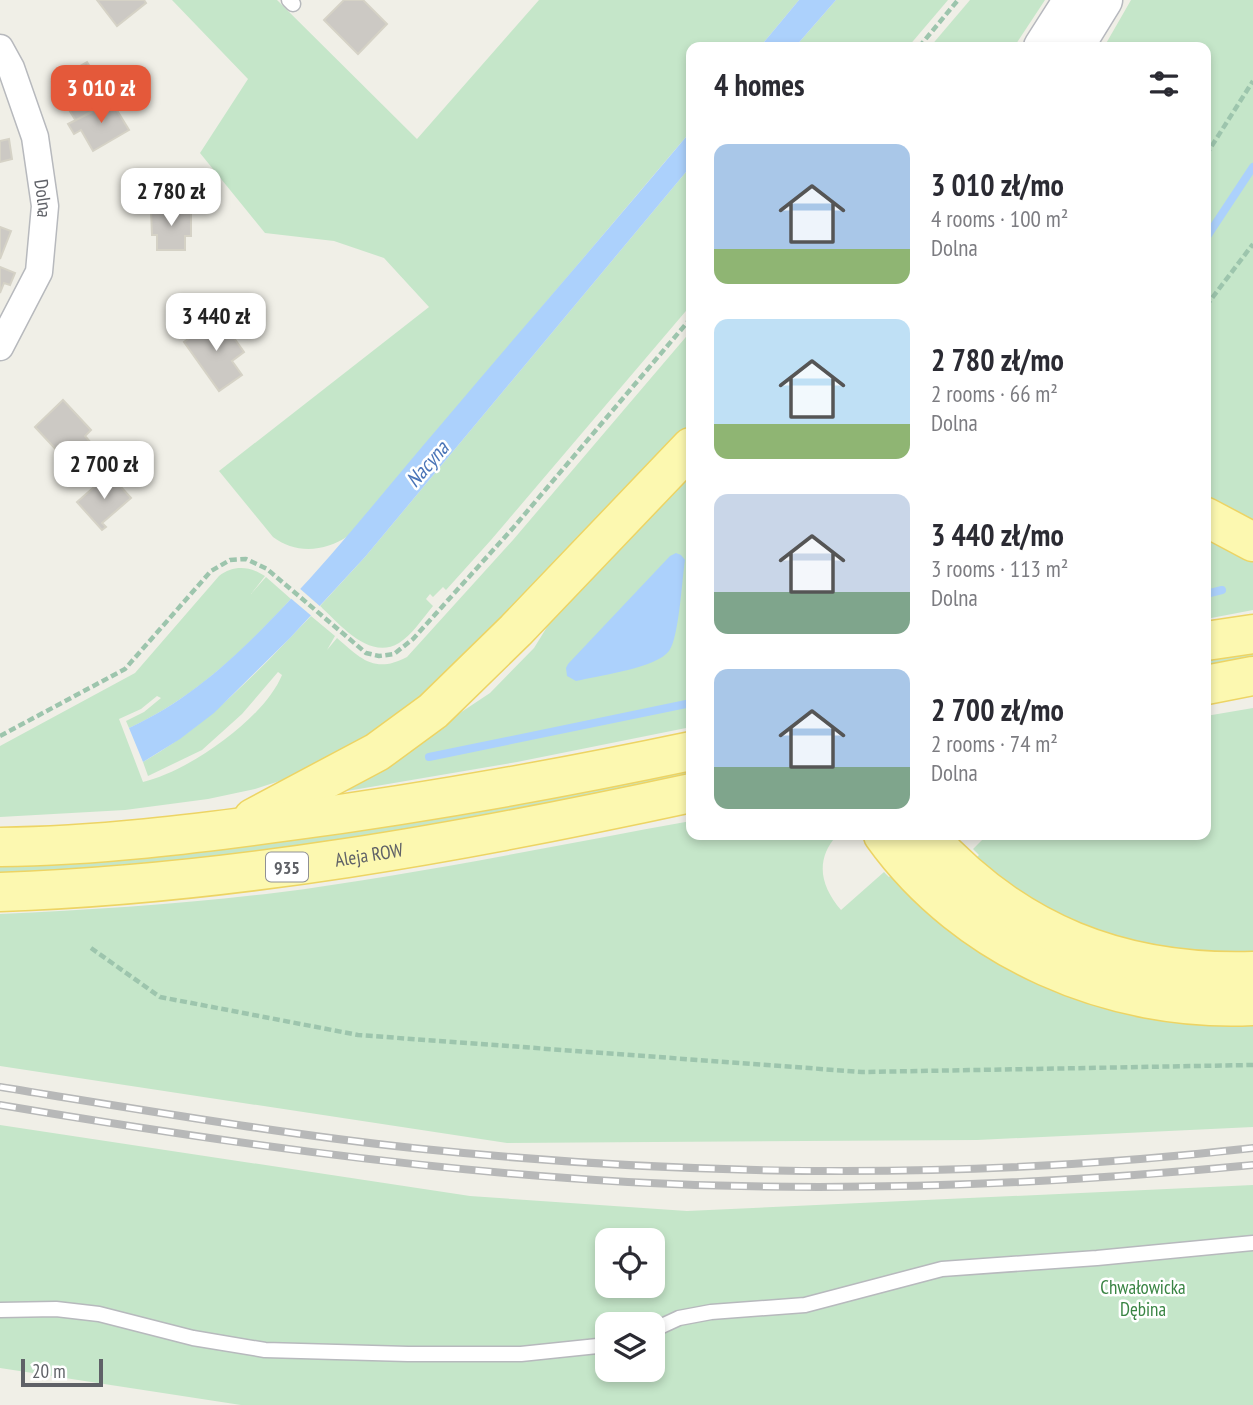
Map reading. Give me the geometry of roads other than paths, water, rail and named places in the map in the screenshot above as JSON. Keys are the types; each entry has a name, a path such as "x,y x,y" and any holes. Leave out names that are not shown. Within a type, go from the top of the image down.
{"main road":[{"path":"1046,42 1073,0"},
{"path":"1077,42 1103,0"},
{"path":"231,830 377,752 433,711 686,452"},
{"path":"1211,520 1253,542"},
{"path":"1211,640 1253,634"},
{"path":"1211,684 1253,676"},
{"name":"935","path":"6,847 231,830 446,798 686,752"},
{"name":"Aleja ROW","path":"0,892 179,879 307,864 520,829 686,794"},
{"path":"915,847 1014,912 1076,943 1116,957 1159,966 1196,971 1253,971"},
{"path":"915,847 928,888 994,940 1026,958 1102,988 1146,999 1217,1008 1253,1006"}],"street":[{"name":"Dolna","path":"0,48 11,68 35,137 45,206 39,272 0,347"}],"lane":[{"path":"665,1324 678,1318 712,1311 805,1305 942,1269 1253,1243"},
{"path":"0,1310 56,1309 99,1314 193,1338 265,1350 521,1354 595,1346"}],"water":[{"path":"799,0 836,0 799,42 764,42"},
{"name":"Nacyna","path":"686,137 686,172 365,557 290,638 214,713 143,762 129,728 175,703 215,673 252,639 349,534"},
{"path":"676,553 685,560 678,622 669,651 653,662 628,670 576,681 567,676 568,664 670,556"}],"waterway":[{"path":"1211,230 1253,167"},
{"path":"1211,593 1222,590"},
{"path":"429,757 686,704"}],"railway":[{"path":"0,1087 361,1142 518,1158 622,1165 833,1171 938,1170 1044,1166 1253,1148"},
{"path":"0,1105 156,1130 391,1162 628,1182 784,1187 940,1185 1097,1178 1253,1165"}],"park label":[{"name":"Chwałowicka Dębina","path":"1143,1298"}]}
